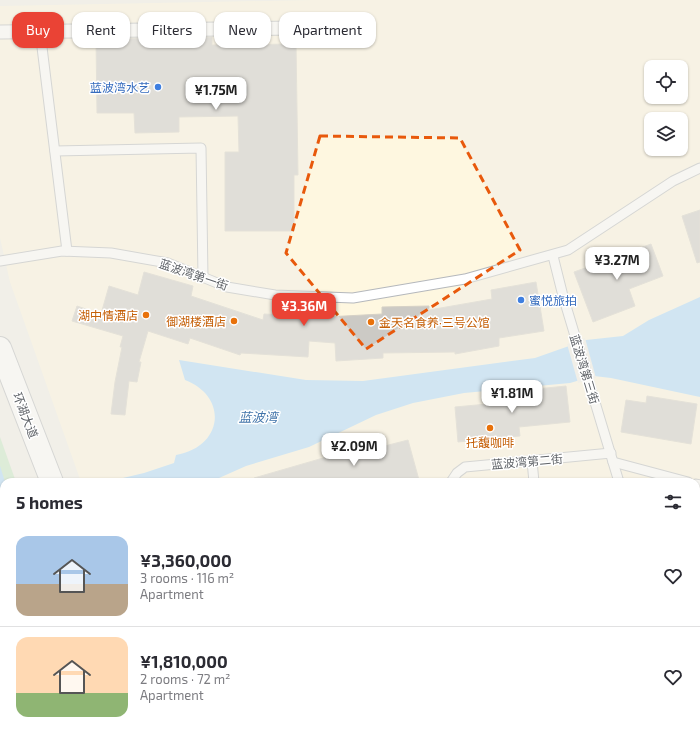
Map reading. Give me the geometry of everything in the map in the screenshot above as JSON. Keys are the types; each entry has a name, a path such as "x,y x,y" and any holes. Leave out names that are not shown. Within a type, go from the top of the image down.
{"street":[{"path":"64,31 279,28"},
{"path":"1,32 12,32"},
{"name":"环湖大道","path":"0,348 50,478"}],"lane":[{"path":"42,48 67,251"},
{"path":"55,151 201,148 203,278"},
{"name":"蓝波湾第一街","path":"0,261 67,251 111,253 168,263 227,287 275,295 353,298 466,279 553,256 568,250 673,181 700,168"},
{"name":"蓝波湾第三街","path":"553,256 563,296 618,478"},
{"path":"612,458 675,478"},
{"name":"蓝波湾第二街","path":"454,478 457,473 465,467 532,461 612,458"},
{"path":"532,461 534,478"}],"highlighted area":[{"path":"320,136 460,138 520,250 366,349 286,253"}],"shaded area":[{"path":"313,0 700,0 700,478 80,478 10,282 0,238 0,6"}],"green space":[{"path":"0,437 15,478 0,478"}],"water":[{"name":"蓝波湾","path":"700,297 700,397 611,378 594,376 570,383 464,393 413,403 376,415 309,447 246,466 219,478 123,478 174,463 176,455 192,450 203,442 211,432 215,421 214,409 209,398 199,388 185,380 179,360 306,380 363,381 535,358 586,340 623,336 649,320"},
{"path":"0,466 4,478 0,478"}],"pier":[{"path":"585,338 596,378 578,383 567,344"}],"building":[{"path":"206,37 212,37 212,45 214,45 214,48 271,48 271,44 279,44 279,48 296,48 298,175 294,175 294,231 225,231 225,152 239,152 238,116 179,117 179,132 135,133 134,113 97,113 96,48 130,48 130,38 138,38 138,48 206,48"},
{"path":"700,210 700,262 697,263 682,216"},
{"path":"651,244 663,276 629,289 635,306 593,322 574,272"},
{"path":"144,272 193,286 191,296 263,320 264,314 308,316 308,318 382,314 382,307 429,306 429,310 492,299 491,290 536,282 544,331 499,338 499,346 455,354 455,352 383,353 383,358 336,361 335,343 309,341 308,357 241,353 240,355 190,338 188,344 148,331 139,362 141,362 137,382 129,381 125,415 111,414 115,382 122,347 120,347 123,336 72,321 77,306 101,314 109,286 138,295"},
{"path":"566,386 570,422 519,427 520,436 458,442 455,407 498,403 497,393"},
{"path":"647,396 697,404 691,444 621,432 626,400 646,403"},
{"path":"408,440 418,478 254,478 368,445 369,450"}],"place":[{"name":"蓝波湾水艺","path":"158,87"},
{"name":"蜜悦旅拍","path":"521,300"},
{"name":"湖中情酒店","path":"146,315"},
{"name":"御湖楼酒店","path":"234,321"},
{"name":"金天名食养·三号公馆","path":"371,322"},
{"name":"托馥咖啡","path":"490,428"}]}
